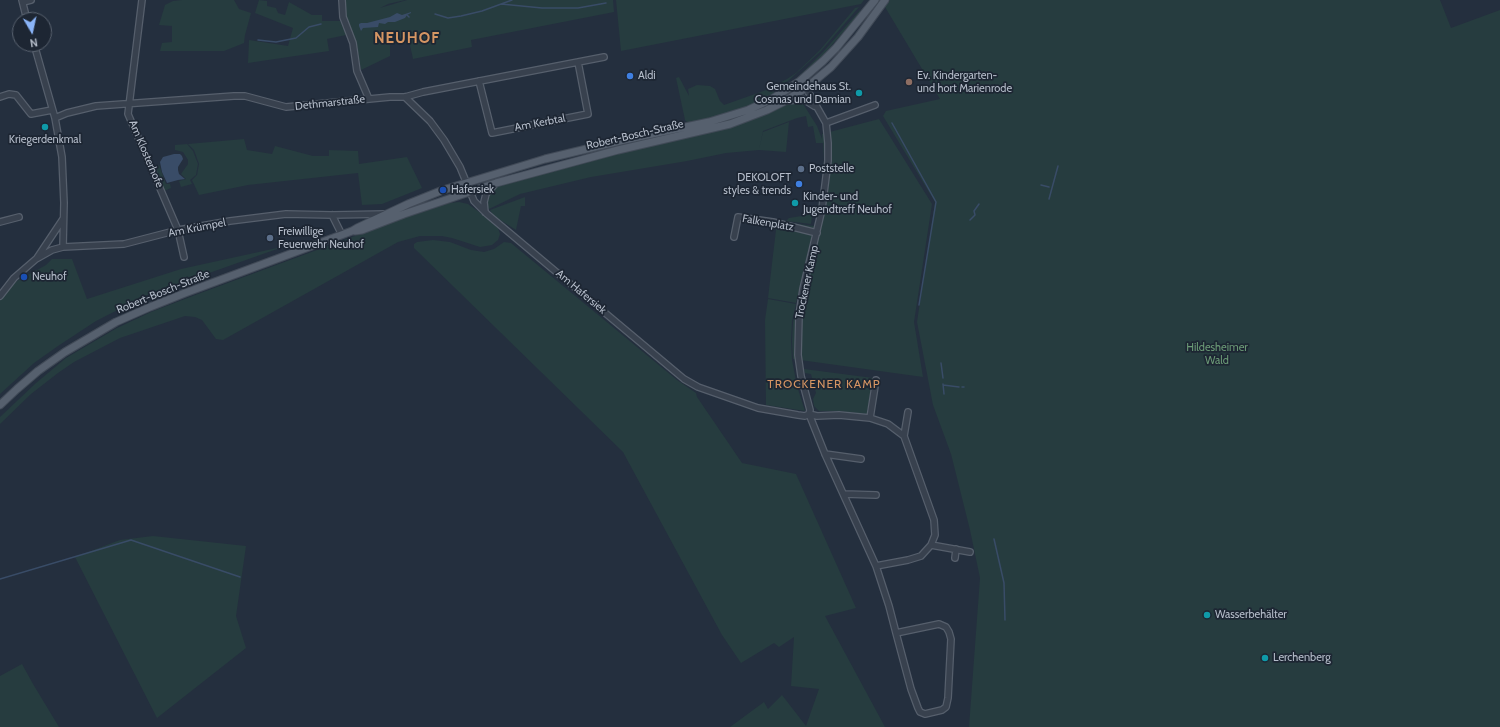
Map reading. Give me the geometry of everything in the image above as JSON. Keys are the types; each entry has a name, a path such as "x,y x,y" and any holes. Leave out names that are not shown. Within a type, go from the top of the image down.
{"main road":[{"name":"Robert-Bosch-Straße","path":"0,405 17,388 38,371 70,349 116,322 185,293 352,231 415,201 466,183 545,159 727,117 748,110 772,99 800,81 836,48 875,0"},
{"name":"Robert-Bosch-Straße","path":"352,231 362,230 496,183 611,152 730,124 751,117 786,101 806,88 823,74 844,53 885,0"}],"street":[{"path":"25,12 22,1 31,0"},
{"name":"Am Klosterhofe","path":"142,0 128,114 178,230 184,258"},
{"path":"342,0 343,17 353,43 357,71 369,99"},
{"path":"36,52 55,118 62,157 64,204 63,248"},
{"name":"Dethmarstraße","path":"55,118 84,109 234,96 245,96 286,107 405,97 423,92 604,57"},
{"name":"Am Kerbtal","path":"479,81 492,133 588,114 578,62"},
{"name":"Trockener Kamp","path":"800,81 806,88 826,124 828,143 828,162 817,233 800,302 797,336 799,366 810,410 809,414 825,454 876,566 889,606 896,633 911,689 920,712 925,714 942,710 946,707 948,698 951,643 950,632 946,627 939,624 896,633"},
{"path":"0,97 9,94 16,95 31,114 52,110"},
{"name":"Am Hafersiek","path":"405,97 430,121 444,140 460,167 474,201 485,212 671,369 698,387 758,408 805,416 809,414 817,416 839,415 870,418 888,424 904,436"},
{"path":"786,101 794,99 803,100 811,102 818,109"},
{"path":"826,124 875,105"},
{"path":"485,212 484,202 486,194 496,183"},
{"name":"Am Krümpel","path":"36,259 52,250 124,244 178,230 230,221 286,214 385,214"},
{"path":"332,215 342,235"},
{"path":"0,222 19,217"},
{"name":"Falkenplatz","path":"734,237 738,217 773,222 817,233"},
{"path":"0,296 14,278 36,259 63,218"},
{"path":"870,418 876,380"},
{"path":"876,566 921,556 932,545 935,535 934,520 904,436 908,412"},
{"path":"825,454 861,459"},
{"path":"844,494 876,495"},
{"path":"932,545 970,552"},
{"path":"955,558 956,549"}],"green space":[{"path":"234,0 239,9 251,13 244,43 224,51 160,51 162,43 172,42 172,26 159,25 165,5 173,1"},
{"path":"259,0 267,1 267,6 276,8 278,13 285,15 289,2 312,15 322,15 322,21 340,21 346,35 327,39 329,51 248,63 249,40 288,46 293,28 255,13"},
{"path":"345,0 405,0 388,4 380,8 407,0 613,0 614,12 471,40 472,47 413,59 408,36 390,40 390,56 361,70 357,47 345,16"},
{"path":"616,0 864,0 861,4 621,51"},
{"name":"Hildesheimer Wald","path":"890,0 1440,0 1451,28 1500,10 1500,727 969,727 980,578 951,454 933,405 917,322 935,202 883,116 886,111 940,99 885,7"},
{"path":"859,7 821,51 788,81 771,89 777,95 741,111 689,124 685,120 676,78 679,77 689,96 688,89 697,85 710,86 715,89 720,101 724,105 769,89 796,73 820,50 855,8"},
{"path":"860,10 861,12 824,54 801,76 800,75 823,52"},
{"path":"800,99 817,126 822,139 822,134 879,119 932,204 914,322 923,377 793,359 793,322 815,227 824,160 823,143 816,143 813,126 808,127 806,116 763,131 759,150 726,153 591,177 520,194 489,209 487,205 487,199 491,192 500,185 576,163 739,124"},
{"path":"789,122 786,152 759,150 763,132"},
{"path":"244,139 247,150 272,154 275,146 313,156 329,156 329,150 358,151 359,164 407,157 422,188 382,204 362,205 358,173 248,185 199,195 192,180 197,175 199,164 194,150 188,144"},
{"path":"187,144 193,151 198,164 196,175 190,180 192,184 181,187 179,181 186,179 181,174 188,164 188,160 183,152 175,150 175,145"},
{"path":"159,165 166,184 170,184 171,188 164,191 154,167"},
{"path":"525,197 525,206 521,206 516,230 494,216 490,210"},
{"path":"459,202 468,204 498,228 500,234 498,240 492,245 480,247 442,236 420,236 398,242 223,340 216,339 202,320 195,317 185,316 120,338 74,362 58,373 31,394 0,424 0,417 36,383 66,358 117,328 151,312 398,220 450,203"},
{"path":"809,208 813,209 811,224 786,221 789,218 808,215"},
{"path":"777,221 814,226 796,303 768,298"},
{"path":"433,240 450,242 471,250 484,252 494,249 504,242 511,243 677,380 696,393 697,397 742,463 796,474 856,608 825,616 885,727 730,727 764,702 768,709 782,695 806,726 819,689 791,686 794,637 779,647 774,643 741,663 722,635 623,452 414,248 414,244 417,242"},
{"path":"277,248 147,295 96,321 34,363 0,394 0,298 17,281 46,265 52,259 72,259 87,299 181,269"},
{"path":"768,299 796,304 792,321 792,360 797,386 805,411 766,405 765,320"},
{"path":"804,369 873,378 867,414 819,411 814,406 813,399 816,393 811,374 805,373"},
{"path":"153,536 246,546 236,616 246,648 157,718 75,557 120,540"},
{"path":"22,664 59,727 0,727 0,676"}],"water":[{"path":"411,12 405,18 395,22 388,22 385,24 379,23 378,27 363,28 361,31 359,26 361,23 367,23 390,17 397,13 402,15"},
{"path":"180,154 182,156 183,159 178,167 178,170 179,174 185,179 167,183 162,172 160,162 163,157"}],"waterway":[{"path":"435,14 448,18 461,16 482,11 512,0"},
{"path":"501,4 542,8 578,8 606,3"},
{"path":"258,40 276,42 296,38 309,27 321,24"},
{"path":"892,123 936,202 919,305"},
{"path":"1049,199 1058,166"},
{"path":"1041,185 1049,187"},
{"path":"970,220 975,215 974,211 979,204"},
{"path":"941,363 943,378"},
{"path":"943,384 944,394"},
{"path":"943,385 959,387"},
{"path":"994,539 1004,583 1005,620"},
{"path":"0,579 131,540 240,577"}],"place":[{"name":"Aldi","path":"630,76"},
{"name":"Ev. Kindergarten- und hort Marienrode","path":"909,82"},
{"name":"Gemeindehaus St. Cosmas und Damian","path":"859,93"},
{"name":"Kriegerdenkmal","path":"45,127"},
{"name":"Poststelle","path":"801,169"},
{"name":"DEKOLOFT styles & trends","path":"799,184"},
{"name":"Hafersiek","path":"443,190"},
{"name":"Kinder- und Jugendtreff Neuhof","path":"795,203"},
{"name":"Freiwillige Feuerwehr Neuhof","path":"270,238"},
{"name":"Neuhof","path":"24,277"},
{"name":"Wasserbehälter","path":"1207,615"},
{"name":"Lerchenberg","path":"1265,658"}],"district":[{"name":"NEUHOF","path":"407,39"},
{"name":"TROCKENER KAMP","path":"824,384"}]}
